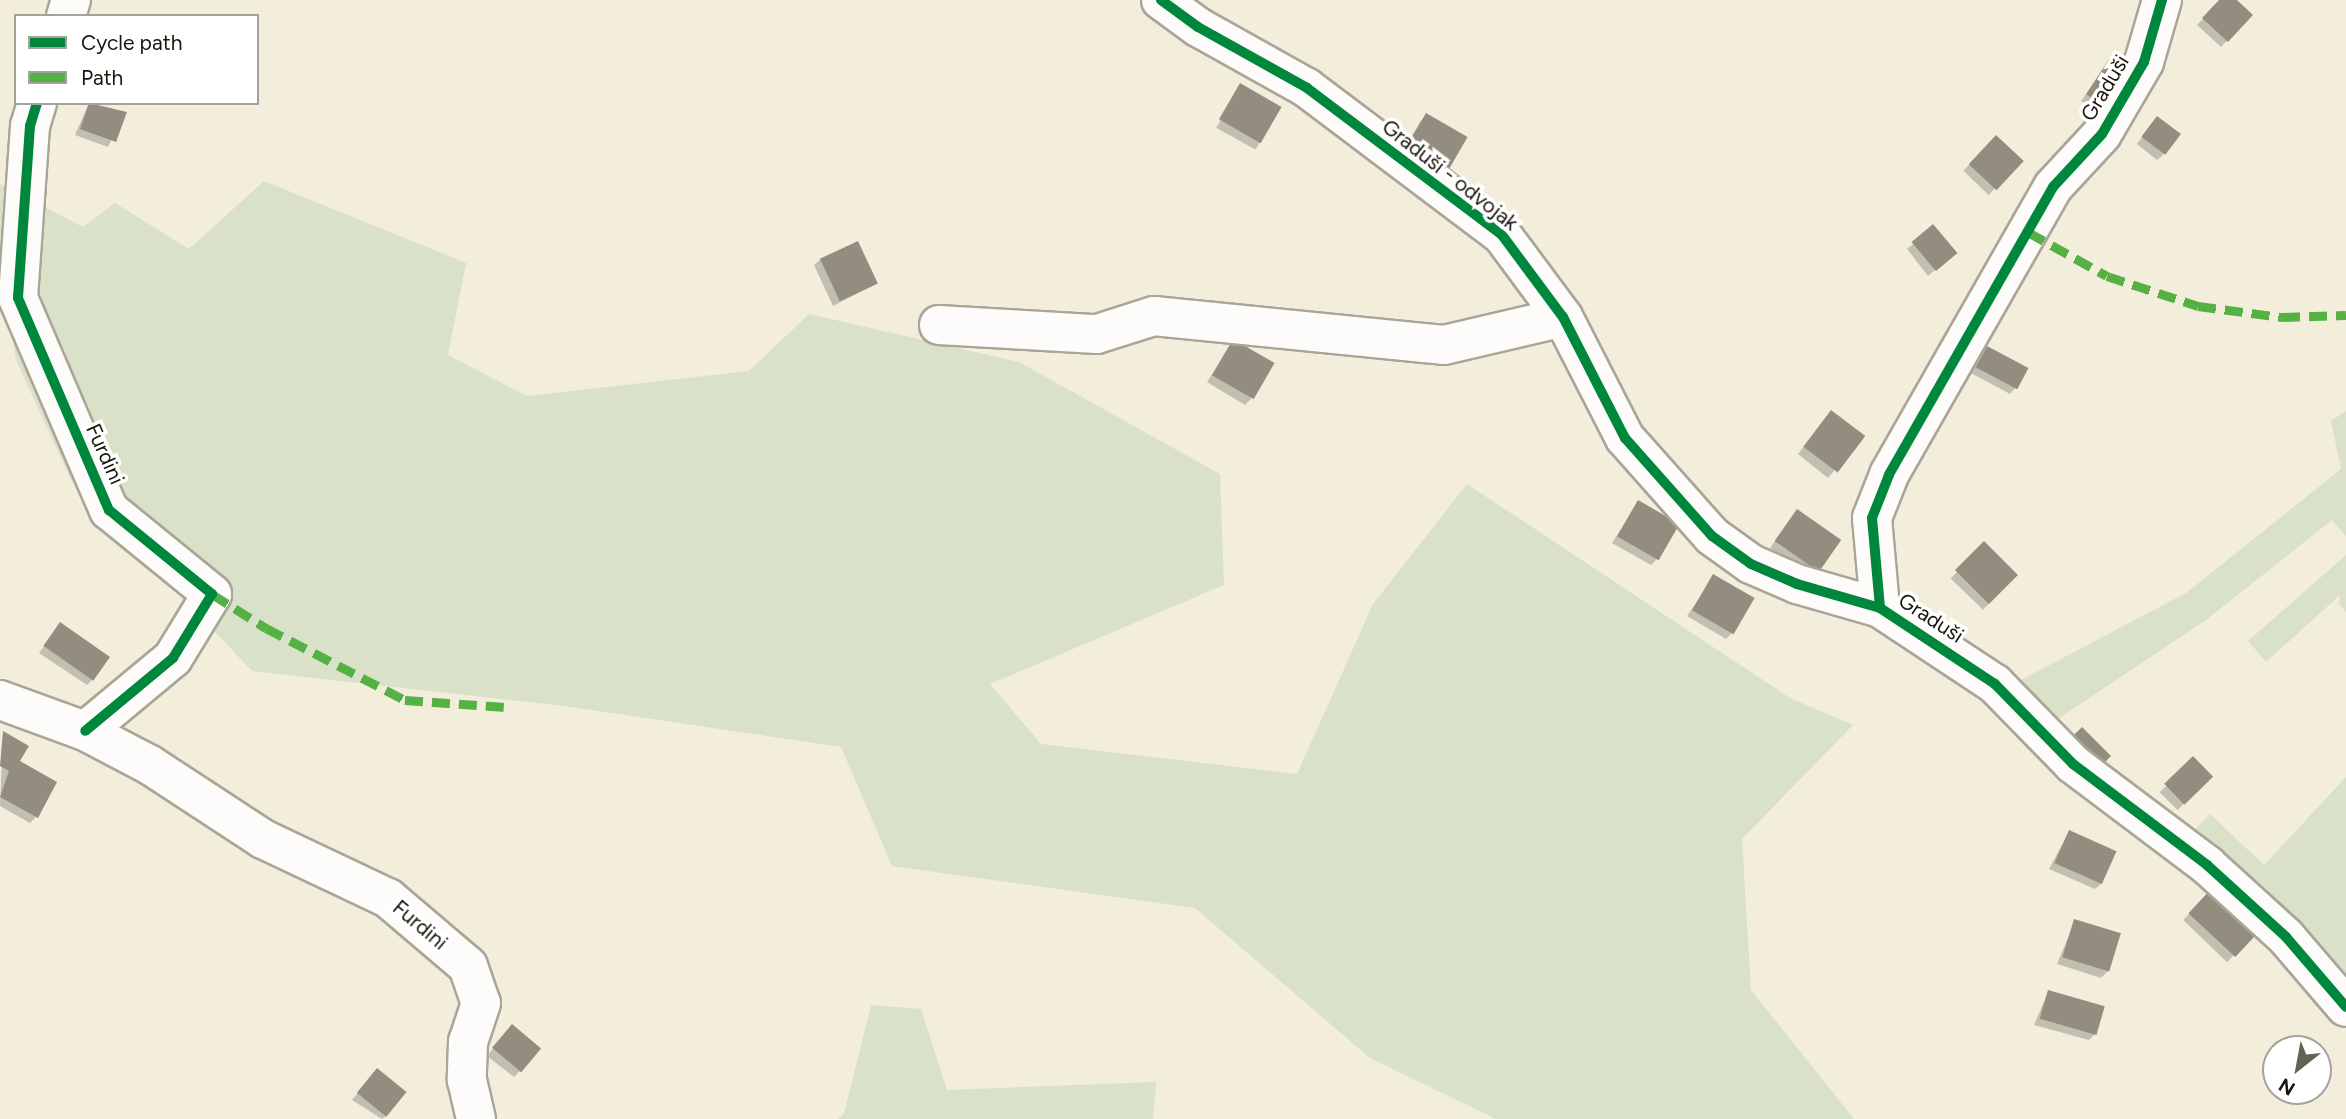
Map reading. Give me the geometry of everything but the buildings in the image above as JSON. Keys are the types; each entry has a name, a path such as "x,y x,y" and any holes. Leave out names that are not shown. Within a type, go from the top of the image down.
{"street":[{"name":"Graduši - odvojak","path":"1161,0 1198,27 1307,89 1502,235 1563,317 1625,438 1712,536 1751,564 1797,584 1880,608"},
{"name":"Graduši","path":"2162,0 2144,62 2102,134 2053,187 1889,475 1872,518 1880,608 1995,684 2073,764 2207,865 2286,937 2346,1007"},
{"name":"Furdini","path":"36,105 30,126 18,298 109,510 212,594 173,658 85,731"},
{"path":"939,325 1097,334 1154,316 1444,345 1563,317"},
{"name":"Furdini","path":"0,700 85,731 150,765 263,839 388,898 468,966 481,1003 468,1042 467,1080 477,1119"}],"green space":[{"path":"264,181 466,263 448,355 527,396 749,371 809,314 1019,362 1220,474 1224,585 990,684 1041,744 1297,774 1373,604 1467,484 1790,698 1853,725 1742,839 1751,990 1854,1119 1496,1119 1370,1058 1195,908 892,866 841,747 564,706 252,671 71,480 16,360 0,249 0,184 83,227 115,203 189,249"},
{"path":"2346,411 2346,536 2332,520 2206,620 2055,721 2019,681 2186,593 2341,469 2331,421"},
{"path":"2346,555 2346,612 2339,604 2340,595 2266,662 2248,641"},
{"path":"2346,777 2346,995 2187,838 2210,814 2264,865"},
{"path":"871,1005 921,1009 947,1090 1156,1082 1153,1119 838,1119 844,1114"}],"marked path":[{"path":"2028,232 2107,276 2198,306 2282,317 2346,315"},
{"path":"212,594 266,628 405,700 506,707"}],"cycle path":[{"path":"1161,0 1198,27 1307,88 1502,235 1563,317 1625,438 1712,536 1751,564 1797,584 1880,608"},
{"path":"2162,0 2144,62 2102,134 2053,187 1889,475 1872,518 1880,608 1995,684 2073,764 2207,865 2286,937 2346,1007"},
{"path":"36,105 30,126 18,298 109,510 212,594 173,658 85,731"}]}
